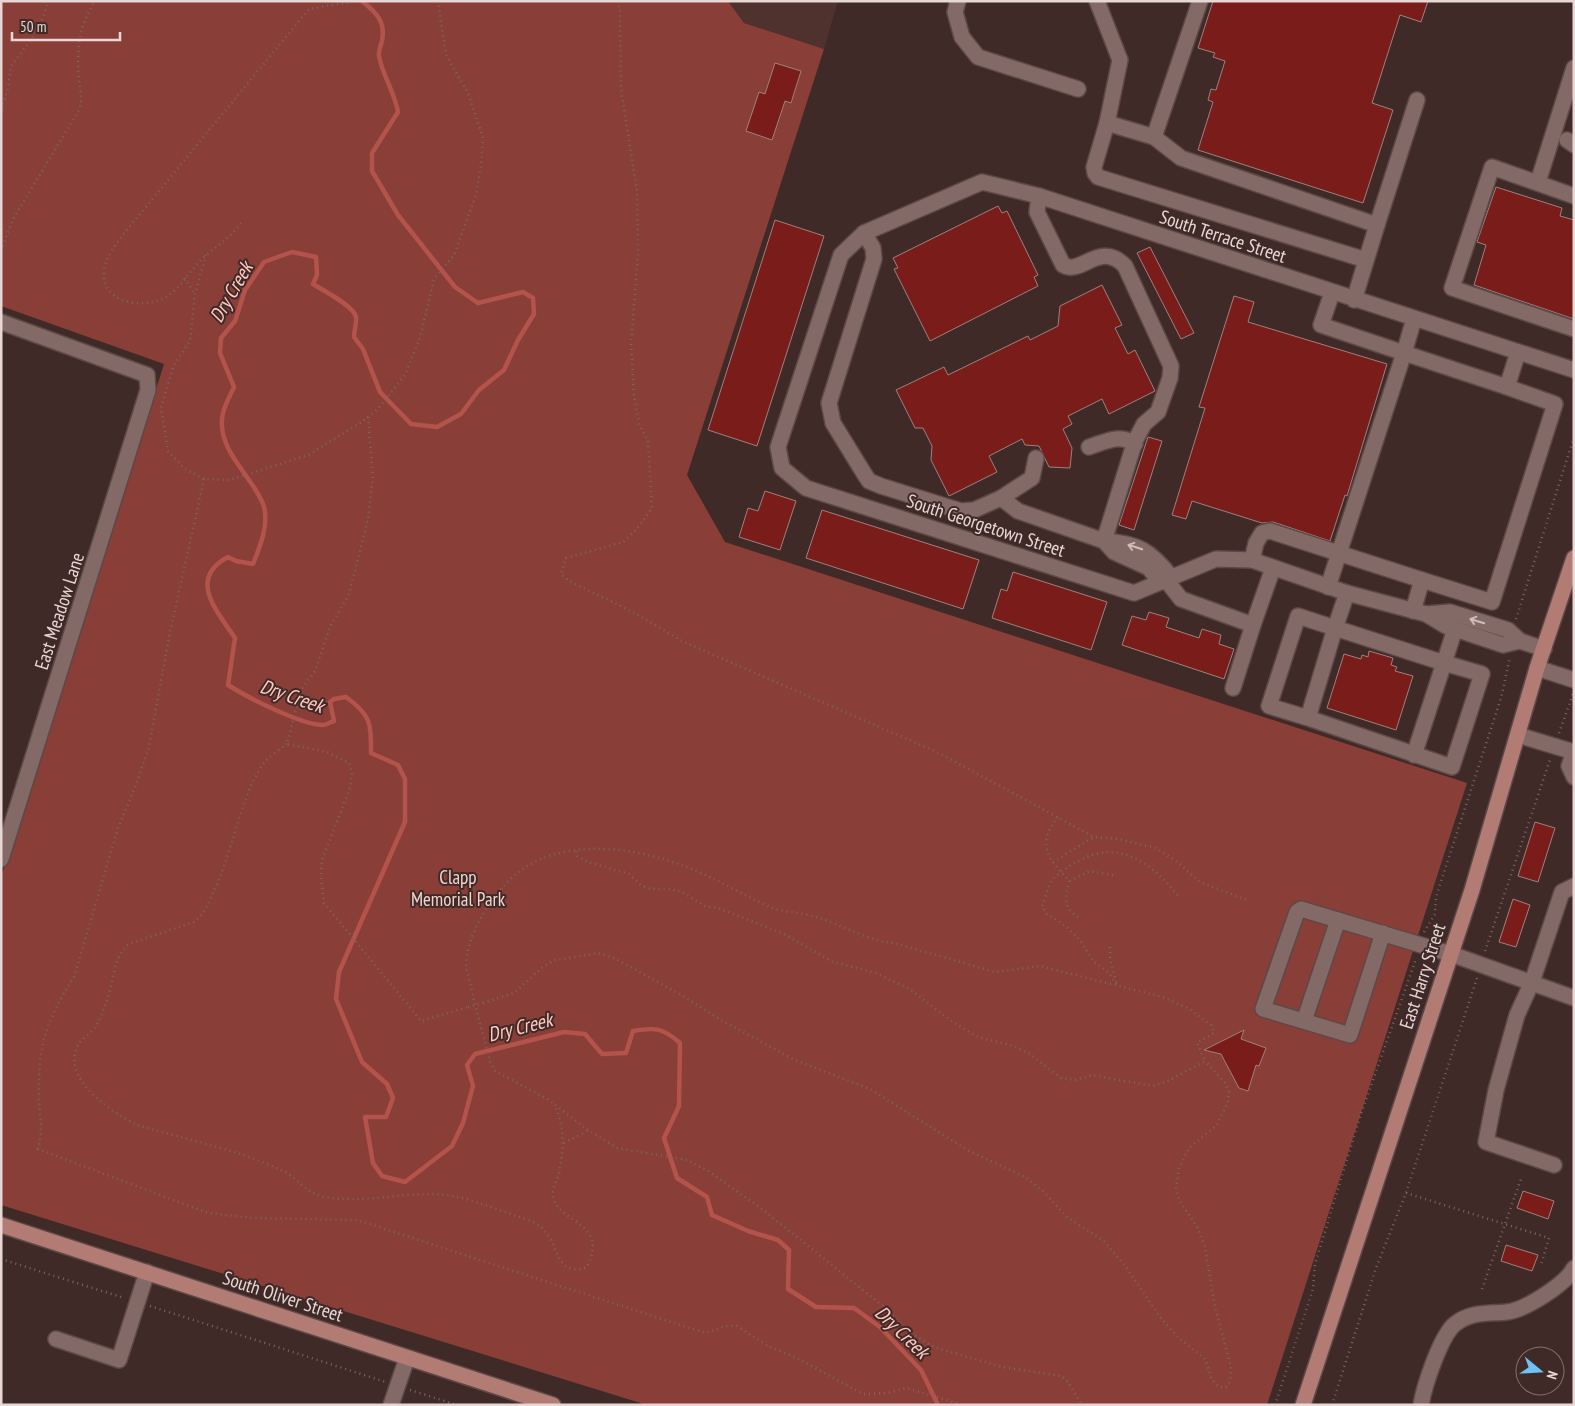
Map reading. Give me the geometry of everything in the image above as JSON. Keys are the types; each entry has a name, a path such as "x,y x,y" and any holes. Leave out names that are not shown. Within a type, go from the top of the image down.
{"main road":[{"name":"East Harry Street","path":"1303,1405 1451,954 1538,668 1572,568"},
{"name":"South Oliver Street","path":"1,1225 552,1405"}],"street":[{"path":"958,1 955,12 962,38 978,57 1078,89"},
{"path":"1098,1 1120,60 1107,123 1094,167 1098,177 1366,260"},
{"path":"1154,137 1200,1"},
{"path":"1538,182 1574,68"},
{"path":"1354,300 1417,100"},
{"path":"1107,123 1154,137 1181,158 1377,225"},
{"path":"1574,139 1567,140 1574,145"},
{"path":"1574,196 1492,167 1452,288 1574,329"},
{"name":"South Terrace Street","path":"864,232 982,182 1039,196 1332,293 1574,370"},
{"path":"1039,196 1037,212 1042,227 1062,265 1070,267 1099,256 1114,258 1120,261 1169,358 1170,378 1162,404 1158,412 1144,424 1134,444 1104,540"},
{"path":"864,232 872,248 874,259 829,403 833,422 870,481 961,511 974,510 1001,498 1032,478 1036,458"},
{"name":"South Georgetown Street","path":"864,232 840,255 778,447 782,468 806,488 1134,593 1216,559 1252,560 1328,587 1420,613 1455,629 1503,644 1515,640 1544,649"},
{"path":"1252,560 1256,543 1262,533 1270,532 1339,552 1492,602 1555,404 1321,325 1332,293"},
{"path":"1328,587 1414,319"},
{"name":"East Meadow Lane","path":"1,322 147,375 148,390 1,858"},
{"path":"1507,387 1518,352"},
{"path":"1089,447 1118,437 1125,438 1134,444"},
{"path":"1001,498 1018,511 1104,540 1118,542 1147,552 1157,559 1166,580 1181,599 1253,625"},
{"path":"1232,688 1273,568"},
{"path":"1420,613 1422,580"},
{"path":"1308,718 1335,628 1348,593"},
{"name":"South Georgetown Street","path":"1420,613 1450,612 1508,630 1515,640"},
{"path":"1298,616 1444,663 1482,674 1452,767 1269,706 1298,616"},
{"path":"1414,755 1455,629"},
{"path":"1538,668 1574,680"},
{"path":"1518,735 1574,752 1570,766 1574,777"},
{"path":"1554,1165 1486,1142 1496,1090 1518,1014 1532,982 1562,892 1574,886"},
{"path":"1383,933 1350,1035 1263,1009 1298,910 1303,909 1383,933 1420,945 1451,954 1574,998"},
{"path":"1304,1022 1338,920"},
{"path":"1421,1405 1437,1354 1455,1324 1480,1313 1509,1312 1531,1302 1568,1280 1574,1268"},
{"path":"56,1339 119,1360 147,1272"},
{"path":"391,1405 407,1358"}],"path":[{"path":"1,109 8,88 12,66 38,30 49,1"},
{"path":"1,251 17,211 79,110 82,100 77,58 79,44 83,25 95,1"},
{"path":"241,223 233,235 206,255 185,278 179,288 161,300 129,304 116,297 108,287 104,273 107,257 126,231 309,9 356,1"},
{"path":"206,255 195,294 190,341 173,367 160,408 168,451 185,469 204,479 219,481 236,478 308,455 368,417 380,406 405,374 420,338 426,306 435,278 454,255 476,195 481,165 482,138 468,93 446,56 438,1"},
{"path":"617,1 620,11 621,90 637,191 638,254 632,344 634,395 639,424 648,441 652,508 637,529 623,542 566,558 561,574 569,581 635,613 682,641 939,753 1094,837 1119,838 1155,848 1175,860 1200,882 1250,901"},
{"path":"185,278 195,294"},
{"path":"368,417 373,477 368,519 349,594 330,627 315,672 301,690 287,744 260,769 248,796 224,870 202,916 194,922 129,944 121,951 97,1026 85,1036 76,1048 75,1071 82,1083 120,1116 137,1125 283,1170 308,1192 327,1197 432,1194 455,1196 530,1220 544,1229 560,1260 567,1268 580,1270 588,1267 592,1259 593,1243 588,1232 557,1205 553,1195 564,1143 561,1122 554,1105"},
{"path":"1275,1405 1313,1289 1315,1264 1361,1114 1425,931 1435,914 1436,897 1500,698 1515,640 1516,614 1574,437"},
{"path":"204,479 169,637 149,747 136,786 118,828 74,978 60,999 45,1030 39,1061 41,1124 38,1149 208,1213 253,1218 357,1220 705,1332 726,1326 737,1326 768,1346 795,1357 863,1394 887,1393 906,1388 963,1405"},
{"path":"1332,1405 1376,1268 1406,1193 1574,690"},
{"path":"287,744 303,749 327,752 340,757 348,763 352,773 350,788 322,860 321,876 324,903 421,1020 468,1008 484,1003 514,993 544,966 555,960 598,954 614,958 795,1060 870,1089 962,1147 1025,1177 1043,1191 1068,1217 1104,1242 1126,1267 1160,1317 1179,1338 1205,1360 1212,1380 1219,1387 1226,1387 1230,1380 1231,1367 1215,1307 1205,1247 1197,1227 1179,1200 1176,1188 1179,1168 1189,1148 1217,1125 1228,1102 1229,1092 1225,1084 1205,1061 1197,1043 1214,1033 1211,1026 1188,1008 1162,997 1117,985 1040,966 995,972 894,943 880,942 815,916 770,907 688,868 661,858 616,849 576,851 541,859 511,878 485,909 471,936 466,965 486,1045 490,1062 495,1071 554,1105 617,1148 682,1159 708,1170 758,1206 883,1306 915,1335 934,1347 1002,1367 1061,1376 1068,1382 1082,1405"},
{"path":"1058,817 1051,826 1046,847 1052,862 1070,881"},
{"path":"1052,862 1094,837"},
{"path":"576,851 577,856 588,862 628,874 641,885 651,889 670,889 682,892 705,906 718,908 784,934 833,962 876,973 912,990 954,1024 978,1037 1014,1046 1030,1054 1061,1078 1075,1080 1092,1075 1153,1086 1168,1081 1205,1061"},
{"path":"1117,985 1108,972 1094,962 1080,940 1067,927 1046,914 1042,906 1053,878 1096,853 1122,854 1134,857 1157,871 1179,897"},
{"path":"1070,881 1090,871 1116,876"},
{"path":"1070,881 1066,899 1068,908 1075,916 1080,918"},
{"path":"1110,947 1110,959 1117,985"},
{"path":"564,1143 589,1130"},
{"path":"1482,1289 1522,1176"},
{"path":"1406,1193 1549,1238 1541,1265"},
{"path":"1,1258 456,1405"}],"shaded area":[{"path":"728,1 838,1 824,49 744,23"}],"green space":[{"name":"Clapp Memorial Park","path":"1,1 728,1 744,23 824,49 687,475 725,542 1467,783 1267,1405 647,1405 1,1205 1,877 164,364 1,306"}],"building":[{"path":"1213,1 1428,1 1421,22 1400,15 1372,103 1393,110 1363,203 1198,150 1213,102 1208,100 1211,89 1216,90 1225,61 1213,57 1215,53 1198,48"},
{"path":"775,63 801,71 791,103 785,101 772,140 746,131 759,92 765,94"},
{"path":"1496,187 1562,208 1560,216 1574,220 1574,319 1474,285 1486,245 1477,242"},
{"path":"998,206 1002,213 1007,211 1038,275 1034,277 1038,286 930,341 894,269 898,268 893,258"},
{"path":"775,220 824,236 757,446 708,430"},
{"path":"1150,247 1194,333 1181,339 1137,253"},
{"path":"1102,285 1122,325 1115,328 1128,354 1135,350 1155,391 1109,414 1102,399 1068,416 1072,424 1063,429 1072,448 1070,468 1049,467 1039,446 1025,445 1022,439 989,456 997,472 949,496 931,460 932,446 923,428 915,428 896,390 944,367 948,375 1028,336 1030,340 1058,326 1060,306"},
{"path":"1234,296 1254,302 1248,322 1387,364 1347,496 1345,495 1330,541 1273,522 1262,523 1192,501 1186,519 1172,515 1205,408 1199,407"},
{"path":"1148,437 1162,441 1134,530 1119,525"},
{"path":"765,491 796,501 780,550 739,537 748,508 758,511"},
{"path":"822,510 979,560 963,609 806,558"},
{"path":"1013,572 1107,602 1091,650 992,618 1001,589 1007,591"},
{"path":"1149,612 1169,618 1166,627 1199,638 1202,629 1221,635 1219,644 1234,649 1224,679 1122,645 1132,616 1146,620"},
{"path":"1369,651 1393,658 1391,665 1397,667 1395,671 1413,676 1396,730 1327,708 1344,654 1361,659 1362,655 1368,657"},
{"path":"1535,822 1555,828 1538,882 1518,876"},
{"path":"1513,899 1530,905 1516,947 1499,942"},
{"path":"1244,1030 1241,1039 1266,1048 1259,1066 1256,1065 1248,1091 1239,1088 1221,1054 1204,1050"},
{"path":"1523,1191 1554,1201 1548,1219 1517,1208"},
{"path":"1506,1245 1538,1255 1532,1271 1501,1261"}],"waterway":[{"name":"Dry Creek","path":"362,1 376,13 383,28 379,56 398,112 372,153 372,171 398,215 455,287 478,303 523,292 533,298 534,314 518,340 504,370 479,390 461,414 437,427 411,424 380,392 363,349 354,337 356,319 354,313 350,308 313,284 317,275 316,257 292,252 264,262 245,290 235,321 221,338 220,353 234,387 223,411 222,431 231,453 258,494 265,511 265,526 253,564 236,561 228,557 216,566 209,575 207,585 209,596 235,638 228,685 288,716 313,724 323,725 334,721 330,702 334,699 346,697 360,709 368,720 371,734 371,753 398,765 405,779 405,822 339,972 336,999 362,1062 387,1084 393,1098 386,1117 365,1117 373,1163 382,1176 405,1182 452,1146 463,1123 473,1086 467,1065 475,1054 564,1032 585,1034 602,1054 626,1053 633,1031 653,1029 669,1034 680,1043 679,1106 664,1138 677,1178 707,1197 712,1215 748,1231 778,1240 789,1250 788,1289 816,1307 854,1308 880,1327 921,1370 938,1405"}]}
